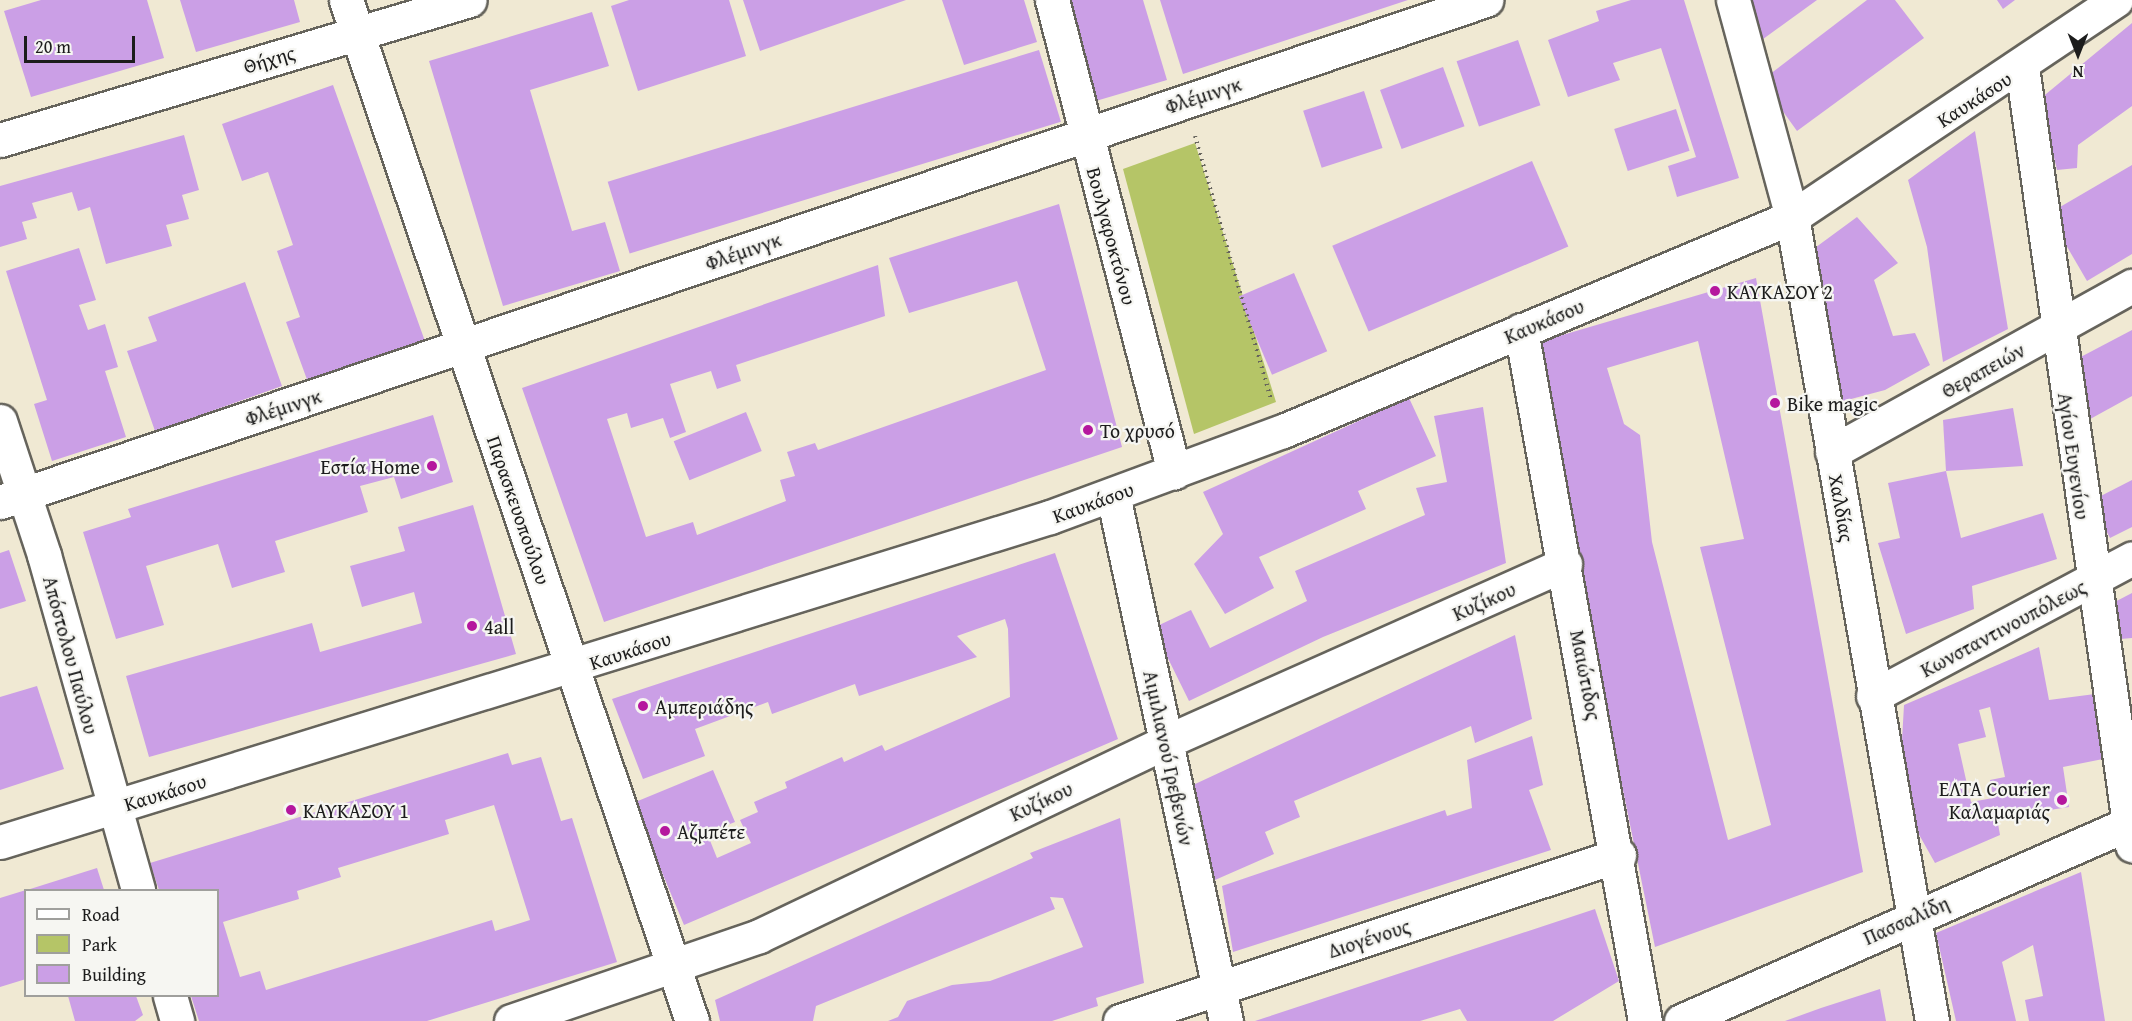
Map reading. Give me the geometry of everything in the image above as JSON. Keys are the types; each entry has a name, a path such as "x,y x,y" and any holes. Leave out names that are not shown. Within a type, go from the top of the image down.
{"street":[{"name":"Παρασκευοπούλου","path":"346,0 692,1021"},
{"name":"Θήχης","path":"0,140 470,0"},
{"name":"Βουλγαροκτόνου","path":"1052,0 1174,472"},
{"name":"Φλέμινγκ","path":"12,497 463,347 1085,134 1486,0"},
{"name":"Χαλδίας","path":"1733,0 1792,217 1911,917 1932,1021"},
{"name":"Καυκάσου","path":"0,842 574,668 1113,495 1282,431 1792,217 2022,67 2116,0"},
{"name":"Αγίου Ευγενίου","path":"2022,67 2056,330 2131,830"},
{"name":"Θεραπειών","path":"1832,452 2132,286"},
{"name":"Μαιώτιδος","path":"1521,330 1619,855 1645,1021"},
{"name":"Απόστολου Παύλου","path":"0,421 12,497 137,889"},
{"name":"Αιμιλιανού Γρεβενών","path":"1113,495 1226,1021"},
{"name":"Κωνσταντινουπόλεως","path":"1873,696 2132,558"},
{"name":"Κυζίκου","path":"511,1021 675,968 759,936 1165,742 1565,564"},
{"name":"Πασσαλίδη","path":"1681,1021 1911,917 2131,830"},
{"name":"Διογένους","path":"1120,1021 1619,855"},
{"path":"170,997 177,1021"}],"path":[{"path":"1186,101 1230,268 1282,431"}],"green space":[{"path":"1195,143 1276,402 1194,434 1123,169"}],"building":[{"path":"41,0 147,0 164,58 31,97 4,11"},
{"path":"180,0 294,0 300,22 196,52"},
{"path":"629,0 729,0 746,56 638,91 611,6"},
{"path":"743,0 906,0 760,51"},
{"path":"942,0 1024,0 1037,42 964,65"},
{"path":"1066,0 1143,0 1167,80 1089,103"},
{"path":"1160,0 1408,0 1183,74"},
{"path":"1631,0 1684,0 1739,178 1677,197 1668,166 1696,157 1661,48 1613,63 1620,80 1568,97 1548,40 1599,21 1596,11"},
{"path":"1742,0 1817,0 1759,42"},
{"path":"1867,0 1895,0 1924,38 1797,131 1761,81"},
{"path":"1997,0 2015,0 2003,9"},
{"path":"592,12 609,66 530,90 572,231 605,222 620,271 503,306 429,61"},
{"path":"2132,23 2132,106 2078,145 2077,168 2057,170 2040,99"},
{"path":"1518,40 1540,105 1479,126 1457,61"},
{"path":"1039,50 1061,122 630,254 608,182"},
{"path":"1443,67 1465,126 1402,149 1380,90"},
{"path":"333,85 426,344 309,385 286,322 300,317 277,251 293,245 268,172 242,181 222,124"},
{"path":"1364,91 1383,148 1322,168 1303,111"},
{"path":"1676,109 1690,151 1628,171 1614,129"},
{"path":"1975,131 2008,329 1943,362 1927,247 1908,180"},
{"path":"184,135 199,190 182,195 189,219 166,225 172,246 106,264 90,207 78,211 72,192 32,203 37,218 22,222 27,239 0,247 0,186"},
{"path":"1532,161 1568,247 1369,331 1332,246"},
{"path":"2132,165 2132,254 2087,281 2048,214"},
{"path":"1059,204 1122,447 604,622 522,388 878,265 885,316 736,365 741,381 717,389 711,371 670,384 686,432 670,438 663,418 631,428 627,413 607,419 646,537 693,522 697,535 786,501 780,480 795,476 787,452 815,443 818,450 1046,370 1017,281 909,313 889,258"},
{"path":"1857,217 1898,263 1874,280 1893,336 1915,333 1930,365 1885,390 1836,403 1808,253"},
{"path":"79,248 96,300 79,305 88,330 105,324 118,367 105,371 126,437 52,461 34,404 47,400 6,271"},
{"path":"1294,273 1327,351 1272,375 1239,296"},
{"path":"1756,278 1863,872 1655,947 1532,344","holes":["1698,341 1744,539 1700,547 1771,825 1728,840 1652,542 1640,435 1624,424 1607,368"]},
{"path":"245,282 282,386 155,431 127,351 157,341 148,317"},
{"path":"2132,330 2132,396 2083,423 2075,360"},
{"path":"1409,398 1436,456 1358,491 1366,509 1259,557 1274,588 1225,614 1194,564 1223,534 1203,492"},
{"path":"1483,407 1506,563 1323,637 1189,701 1153,628 1191,610 1210,648 1307,601 1295,571 1425,515 1416,488 1447,482 1434,416"},
{"path":"2013,408 2023,466 1946,471 1943,420"},
{"path":"746,412 762,451 689,480 674,441"},
{"path":"433,415 453,482 401,499 394,477 360,486 368,512 275,541 285,572 232,588 218,544 146,566 164,625 116,639 83,532 131,517 128,509"},
{"path":"1946,471 1961,538 2043,513 2057,559 1972,586 1974,609 1906,634 1878,543 1900,538 1888,483"},
{"path":"2132,480 2132,527 2110,538 2091,501"},
{"path":"473,505 516,654 149,757 126,676 312,623 320,652 422,623 414,592 362,607 350,566 405,551 398,527"},
{"path":"9,550 26,601 0,609 0,553"},
{"path":"1055,553 1118,739 684,925 633,803 713,770 735,822 707,833 717,858 751,843 740,820 758,812 754,802 787,788 785,782 842,757 844,762 882,745 885,751 1010,697 1008,629 1005,619 957,636 977,657 859,696 855,684 772,714 768,702 695,729 705,756 643,779 612,699"},
{"path":"2132,593 2132,638 2109,640 2105,607"},
{"path":"1515,635 1532,719 1475,743 1471,726 1294,801 1300,817 1265,832 1274,854 1215,880 1193,785"},
{"path":"2039,647 2049,700 2095,694 2103,759 2063,767 2069,807 1997,818 2000,835 1935,863 1908,815 1900,776 1904,705","holes":["1990,707 2005,777 1990,780 1993,798 1971,802 1958,744 1986,737 1979,710"]},
{"path":"37,686 64,769 0,790 0,697"},
{"path":"1532,736 1543,785 1529,790 1551,850 1233,952 1222,886 1445,810 1447,816 1472,808 1467,760"},
{"path":"508,753 512,765 541,757 561,821 572,818 617,962 427,1021 199,1021 191,997 219,997 219,889 159,889 150,863","holes":["494,805 530,920 495,931 492,920 266,990 260,971 240,977 223,922 299,899 297,891 341,877 338,868 449,834 445,820"]},
{"path":"1120,818 1144,983 1096,998 1098,1006 1052,1021 888,1021 898,1017 907,1001 952,985 990,981 1083,947 1063,898 1050,897 1055,909 816,1006 813,1021 720,1021 715,1000 1033,858 1030,853"},
{"path":"97,868 104,889 30,889"},
{"path":"2081,872 2105,1021 2029,1021 2025,1000 2043,996 2033,945 2002,962 2016,1021 1956,1021 1936,933"},
{"path":"24,891 24,980 0,987 0,898"},
{"path":"1595,909 1619,981 1553,1021 1467,1021 1460,1009 1420,1021 1255,1021"},
{"path":"1880,989 1886,1021 1785,1021 1821,1008"},
{"path":"68,997 136,997 143,1015 135,1021 75,1021"}],"place":[{"name":"ΚΑΥΚΑΣΟΥ 2","path":"1715,291"},
{"name":"Bike magic","path":"1775,403"},
{"name":"Το χρυσό","path":"1088,430"},
{"name":"Εστία Home","path":"432,466"},
{"name":"4all","path":"472,626"},
{"name":"Αμπεριάδης","path":"643,706"},
{"name":"ΕΛΤΑ Courier Καλαμαριάς","path":"2062,800"},
{"name":"ΚΑΥΚΑΣΟΥ 1","path":"291,810"},
{"name":"Αζμπέτε","path":"665,831"}]}
